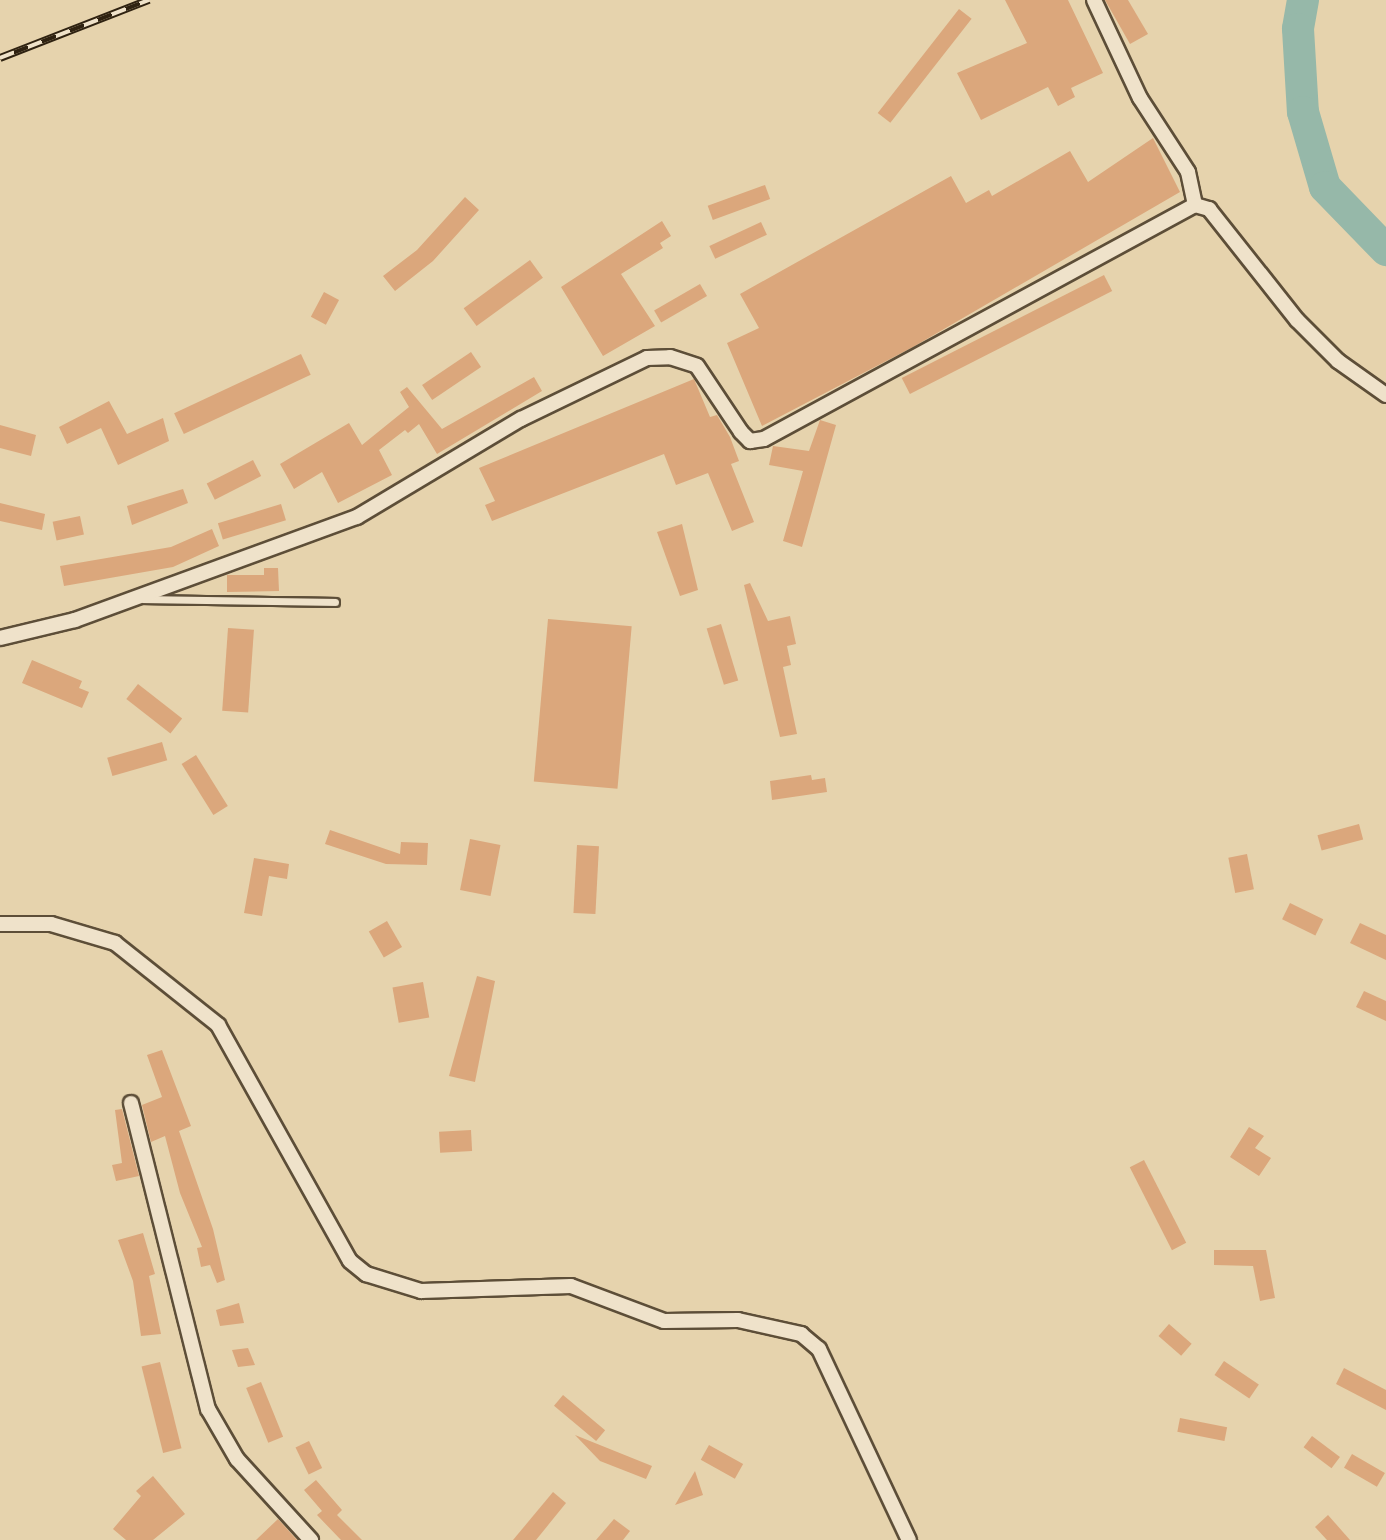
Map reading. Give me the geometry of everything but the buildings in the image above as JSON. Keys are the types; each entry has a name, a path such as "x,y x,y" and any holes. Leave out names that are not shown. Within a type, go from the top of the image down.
{"street":[{"path":"1094,0 1140,98 1188,172 1195,205"},
{"path":"0,638 137,598 357,517 521,419 647,358 670,357 697,366 741,432 750,441 764,439 1195,205 1209,209 1297,320 1338,361 1386,395"},
{"path":"0,924 64,926 115,943 218,1025 350,1261 366,1274 421,1291 571,1286 664,1321 738,1320 801,1334 819,1349 909,1540"},
{"path":"131,1103 208,1409 237,1459 311,1540"}],"lane":[{"path":"137,598 335,602"}],"waterway":[{"path":"1303,0 1298,29 1303,112 1325,187 1386,250"}],"railway":[{"path":"0,58 149,0"}]}
